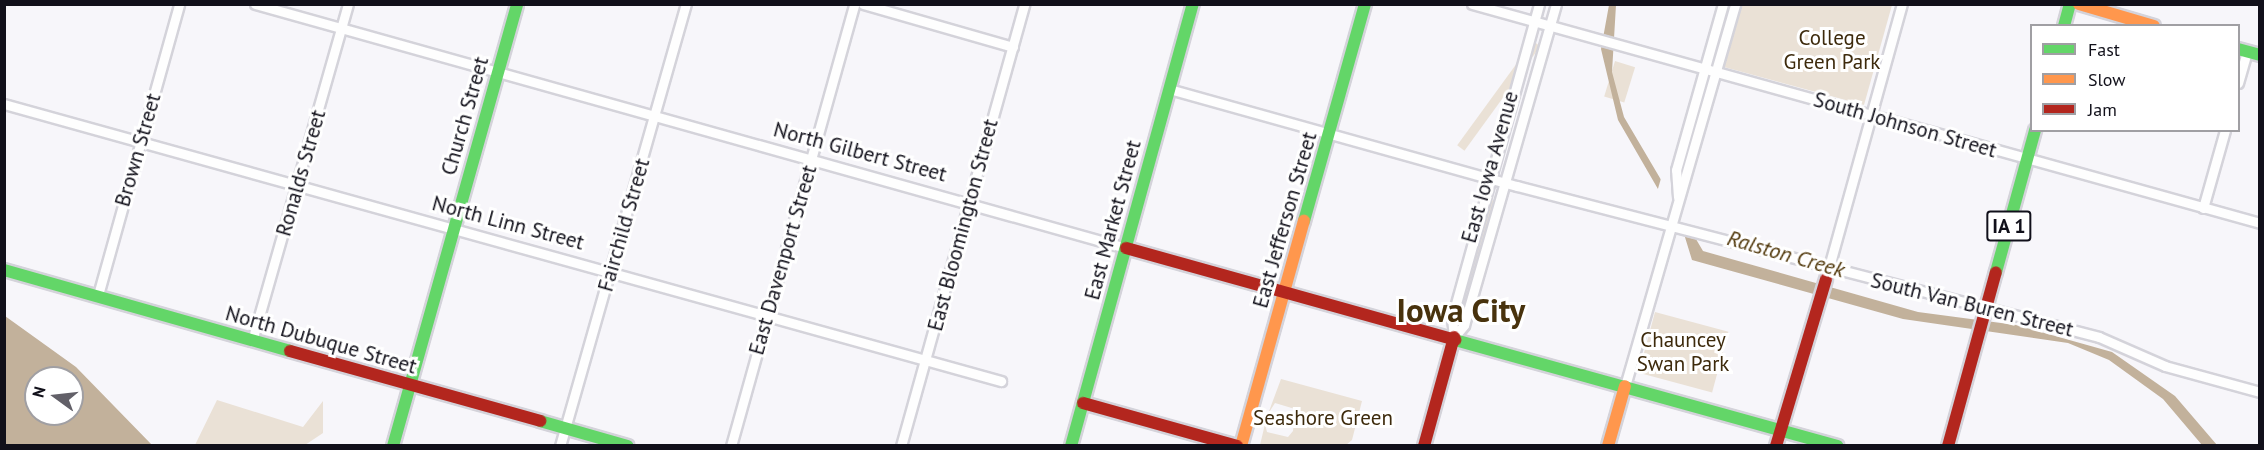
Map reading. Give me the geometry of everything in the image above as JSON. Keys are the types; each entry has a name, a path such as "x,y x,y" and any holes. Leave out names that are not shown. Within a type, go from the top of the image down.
{"main road":[{"name":"Church Street","path":"393,446 517,4"},
{"name":"East Market Street","path":"1071,446 1193,4"},
{"name":"East Jefferson Street","path":"1239,446 1365,4"},
{"path":"2065,24 2070,4"},
{"path":"2079,4 2147,24"},
{"name":"IA 1","path":"1948,446 2034,132"},
{"name":"North Gilbert Street","path":"1126,248 1838,446"},
{"name":"North Dubuque Street","path":"4,270 65,291 98,295 252,341 628,446"},
{"path":"1776,446 1827,274"},
{"name":"East Iowa Avenue","path":"1424,446 1454,338"},
{"path":"1608,446 1625,386"},
{"path":"1083,403 1239,446"}],"street":[{"name":"Brown Street","path":"98,295 179,4"},
{"name":"North Gilbert Street","path":"255,4 1126,248"},
{"name":"Ronalds Street","path":"252,341 348,4"},
{"name":"Fairchild Street","path":"560,446 567,429 686,4"},
{"name":"East Davenport Street","path":"731,446 854,4"},
{"path":"863,4 1013,47"},
{"name":"East Bloomington Street","path":"901,446 1024,4"},
{"name":"South Johnson Street","path":"1472,4 2259,224"},
{"name":"East Iowa Avenue","path":"1454,338 1452,318 1488,178 1539,4"},
{"name":"East Iowa Avenue","path":"1454,338 1464,325 1556,4"},
{"path":"1678,200 1676,170 1723,4"},
{"path":"1625,386 1675,227 1673,216 1735,4"},
{"path":"1827,274 1902,4"},
{"path":"2240,77 2248,52"},
{"name":"South Van Buren Street","path":"1169,89 1506,183 1696,231 1827,274 1984,316 2098,337 2165,366 2259,392"},
{"name":"North Linn Street","path":"4,104 1000,381"},
{"path":"2204,208 2224,132"}],"green space":[{"name":"College Green Park","path":"1741,5 1892,5 1864,105 1724,67"},
{"path":"1533,41 1540,46 1464,151 1457,145"},
{"path":"1615,61 1635,67 1624,103 1604,96"},
{"path":"1487,198 1496,202 1457,323 1454,320"},
{"name":"Chauncey Swan Park","path":"1655,312 1728,332 1712,393 1639,373"},
{"name":"Seashore Green","path":"1281,379 1362,401 1352,440 1346,445 1260,445 1265,424 1267,432 1288,437 1293,431 1295,409 1275,403 1268,414"},
{"path":"217,400 303,427 323,401 323,433 305,445 195,445"}],"shaded area":[{"name":"Ralston Creek","path":"1609,5 1616,5 1612,72 1624,117 1703,251 1918,312 2016,325 2112,352 2175,396 2217,445 2202,445 2163,399 2109,360 2068,343 1903,319 1692,260 1684,234 1618,120 1601,49"},
{"path":"5,316 75,366 24,366 24,426 84,426 84,375 152,445 5,445"}],"pier":[{"path":"1662,175 1696,231 1684,235 1657,192"}],"traffic: fast":[{"path":"393,446 517,4"},
{"path":"1071,446 1193,4"},
{"path":"1304,221 1365,4"},
{"path":"2065,24 2070,4"},
{"path":"2240,50 2260,55"},
{"path":"1996,272 2034,132"},
{"path":"4,270 290,351"},
{"path":"1455,340 1838,446"},
{"path":"540,421 628,446"}],"traffic: slow":[{"path":"2079,4 2147,24"},
{"path":"1241,446 1304,221"},
{"path":"1608,446 1625,386"}],"traffic: jam":[{"path":"1126,248 1455,340"},
{"path":"1948,446 1996,272"},
{"path":"1776,446 1826,279"},
{"path":"1424,446 1454,337"},
{"path":"290,351 540,421"},
{"path":"1083,403 1237,446"}],"district":[{"name":"Iowa City","path":"1461,310"}]}
